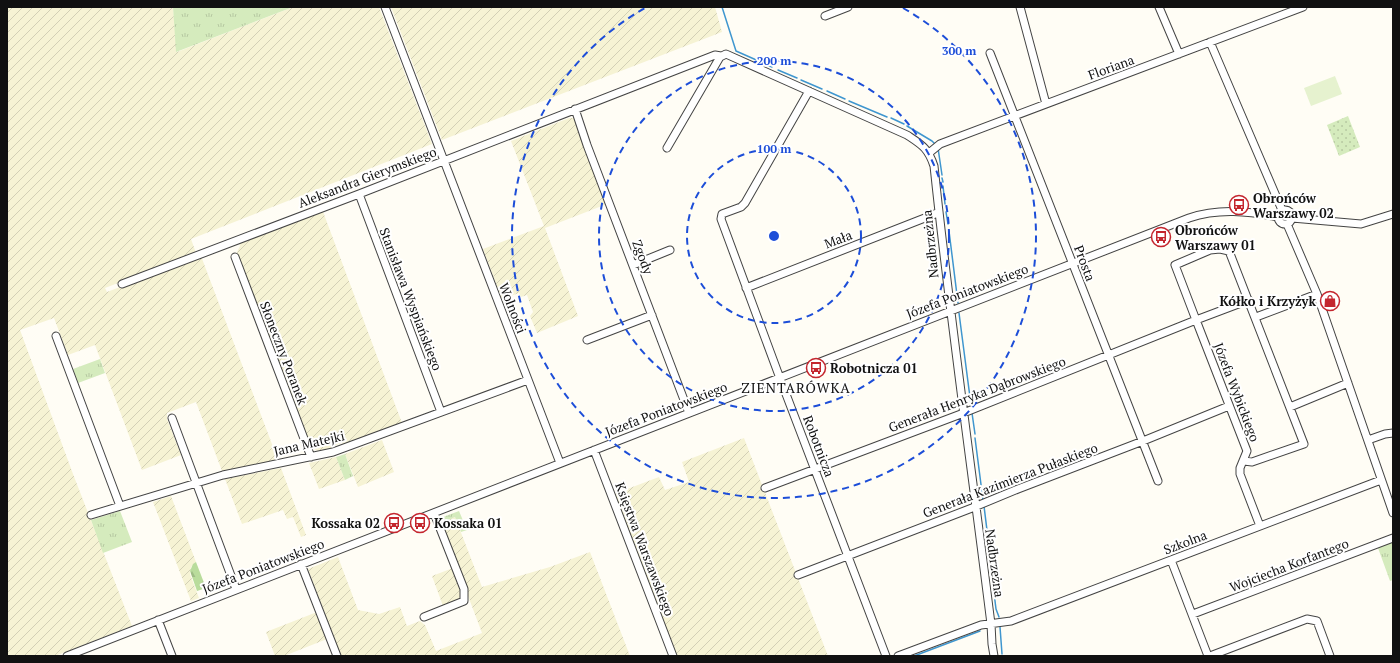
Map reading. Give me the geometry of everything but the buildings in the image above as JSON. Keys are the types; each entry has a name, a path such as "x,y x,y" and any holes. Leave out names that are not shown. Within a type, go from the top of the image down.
{"street":[{"name":"Wolności","path":"385,7 560,464"},
{"path":"825,16 848,7"},
{"path":"1020,7 1046,104"},
{"path":"1159,7 1179,54"},
{"name":"Floriana","path":"935,149 1014,116 1303,7"},
{"path":"1210,42 1282,210"},
{"name":"Aleksandra Gierymskiego","path":"122,284 359,194 715,54 723,55"},
{"path":"667,148 723,55 726,54 935,149"},
{"name":"Prosta","path":"990,54 1158,481"},
{"name":"Robotnicza","path":"810,91 745,203 741,207 722,214 721,221 886,656"},
{"name":"Zgody","path":"575,109 587,146 690,413"},
{"name":"Nadbrzeżna","path":"935,149 934,166 950,311 994,656"},
{"name":"Stanisława Wyspiańskiego","path":"359,194 441,412"},
{"path":"1282,210 1279,212 1278,217 1281,223 1289,221 1361,224 1393,214"},
{"path":"1282,210 1289,212 1289,221 1317,294 1393,513"},
{"name":"Józefa Poniatowskiego","path":"68,656 236,589 1189,218 1208,212 1230,211 1278,217"},
{"name":"Mała","path":"746,288 939,212"},
{"name":"Józefa Wybickiego","path":"1249,300 1229,251 1220,249 1210,250 1174,265 1247,451 1240,468 1240,474 1260,526"},
{"path":"633,265 670,250"},
{"name":"Słoneczny Poranek","path":"235,257 311,457"},
{"path":"1256,317 1317,294"},
{"path":"1196,320 1249,300 1304,444 1252,462 1244,460"},
{"path":"587,340 652,315"},
{"name":"Generała Henryka Dąbrowskiego","path":"765,488 964,412 1196,320"},
{"path":"56,336 120,506"},
{"name":"Jana Matejki","path":"91,515 223,475 333,452 528,380"},
{"path":"1290,406 1348,383"},
{"name":"Generała Kazimierza Pułaskiego","path":"798,575 1229,406"},
{"path":"172,418 236,589"},
{"path":"1368,440 1393,433"},
{"name":"Księstwa Warszawskiego","path":"594,450 673,656"},
{"name":"Szkolna","path":"898,656 991,623 1011,621 1381,480"},
{"path":"424,617 464,601 464,589 434,513"},
{"name":"Wojciecha Korfantego","path":"1193,614 1393,538"},
{"path":"1171,560 1209,656 1307,619 1317,621 1330,656"},
{"path":"301,564 337,656"},
{"path":"158,620 172,656"}],"shaded area":[{"path":"7,7 173,7 177,52 293,7 379,7 432,144 191,239 196,253 105,288 107,292 201,256 278,460 222,471 196,402 167,413 167,419 181,455 142,470 95,345 68,355 54,318 20,330 73,474 132,626 55,656 7,656"},
{"path":"391,7 715,7 722,32 442,140"},
{"path":"569,118 574,118 607,204 545,228 578,316 537,333 530,316 533,312 527,295 521,297 519,293 502,299 483,249 544,226 511,141"},
{"path":"322,209 402,423 344,444 341,443 334,446 332,449 318,451 312,448 237,252 240,246 239,241"},
{"path":"744,438 828,656 676,656 614,494 659,477 665,490 689,482 682,462"},
{"path":"382,440 394,472 358,487 345,454"},
{"path":"336,457 345,480 319,489 309,463"},
{"path":"281,468 306,535 301,537 293,517 287,519 283,510 242,524 225,479"},
{"path":"171,496 196,562 191,567 190,574 199,598 191,601 153,502"},
{"path":"455,517 482,587 550,567 590,552 630,656 341,656 308,569 338,557 358,610 379,614 400,607 407,626 420,621 425,625 436,651 482,633 442,527 443,522"},
{"path":"453,568 462,590 460,599 443,606 432,576"},
{"path":"317,612 327,639 284,656 275,656 266,632"}],"green space":[{"path":"173,7 293,7 176,52"},
{"path":"1335,76 1342,94 1311,106 1304,88"},
{"path":"1348,116 1360,147 1339,156 1327,125"},
{"path":"100,359 105,373 78,383 73,369"},
{"path":"345,454 353,476 345,480 336,457"},
{"path":"120,511 132,542 103,553 91,520"},
{"path":"459,511 467,530 461,532 455,517 443,522 442,527 438,519"},
{"path":"1393,542 1393,580 1390,581 1378,548"},
{"path":"196,562 206,588 197,591 190,571 193,564"}],"waterway":[{"path":"722,7 736,51 772,67"},
{"path":"778,70 797,78"},
{"path":"801,80 822,89"},
{"path":"827,91 845,99"},
{"path":"849,101 887,117"},
{"path":"891,118 904,124"},
{"path":"907,126 936,145"},
{"path":"938,148 942,175"},
{"path":"942,178 943,182"},
{"path":"943,186 945,204"},
{"path":"946,212 948,224"},
{"path":"949,231 958,303"},
{"path":"959,313 971,405"},
{"path":"972,413 975,434"},
{"path":"975,438 983,500"},
{"path":"984,506 993,579"},
{"path":"993,585 996,609 999,617"},
{"path":"1000,627 1002,654"},
{"path":"914,656 980,631"}],"place":[{"name":"Obrońców Warszawy 02","path":"1239,205"},
{"name":"Obrońców Warszawy 01","path":"1161,237"},
{"name":"Kółko i Krzyżyk","path":"1330,301"},
{"name":"Robotnicza 01","path":"816,368"},
{"name":"Kossaka 02","path":"394,523"},
{"name":"Kossaka 01","path":"420,523"}],"district":[{"name":"ZIENTARÓWKA","path":"796,388"}]}
